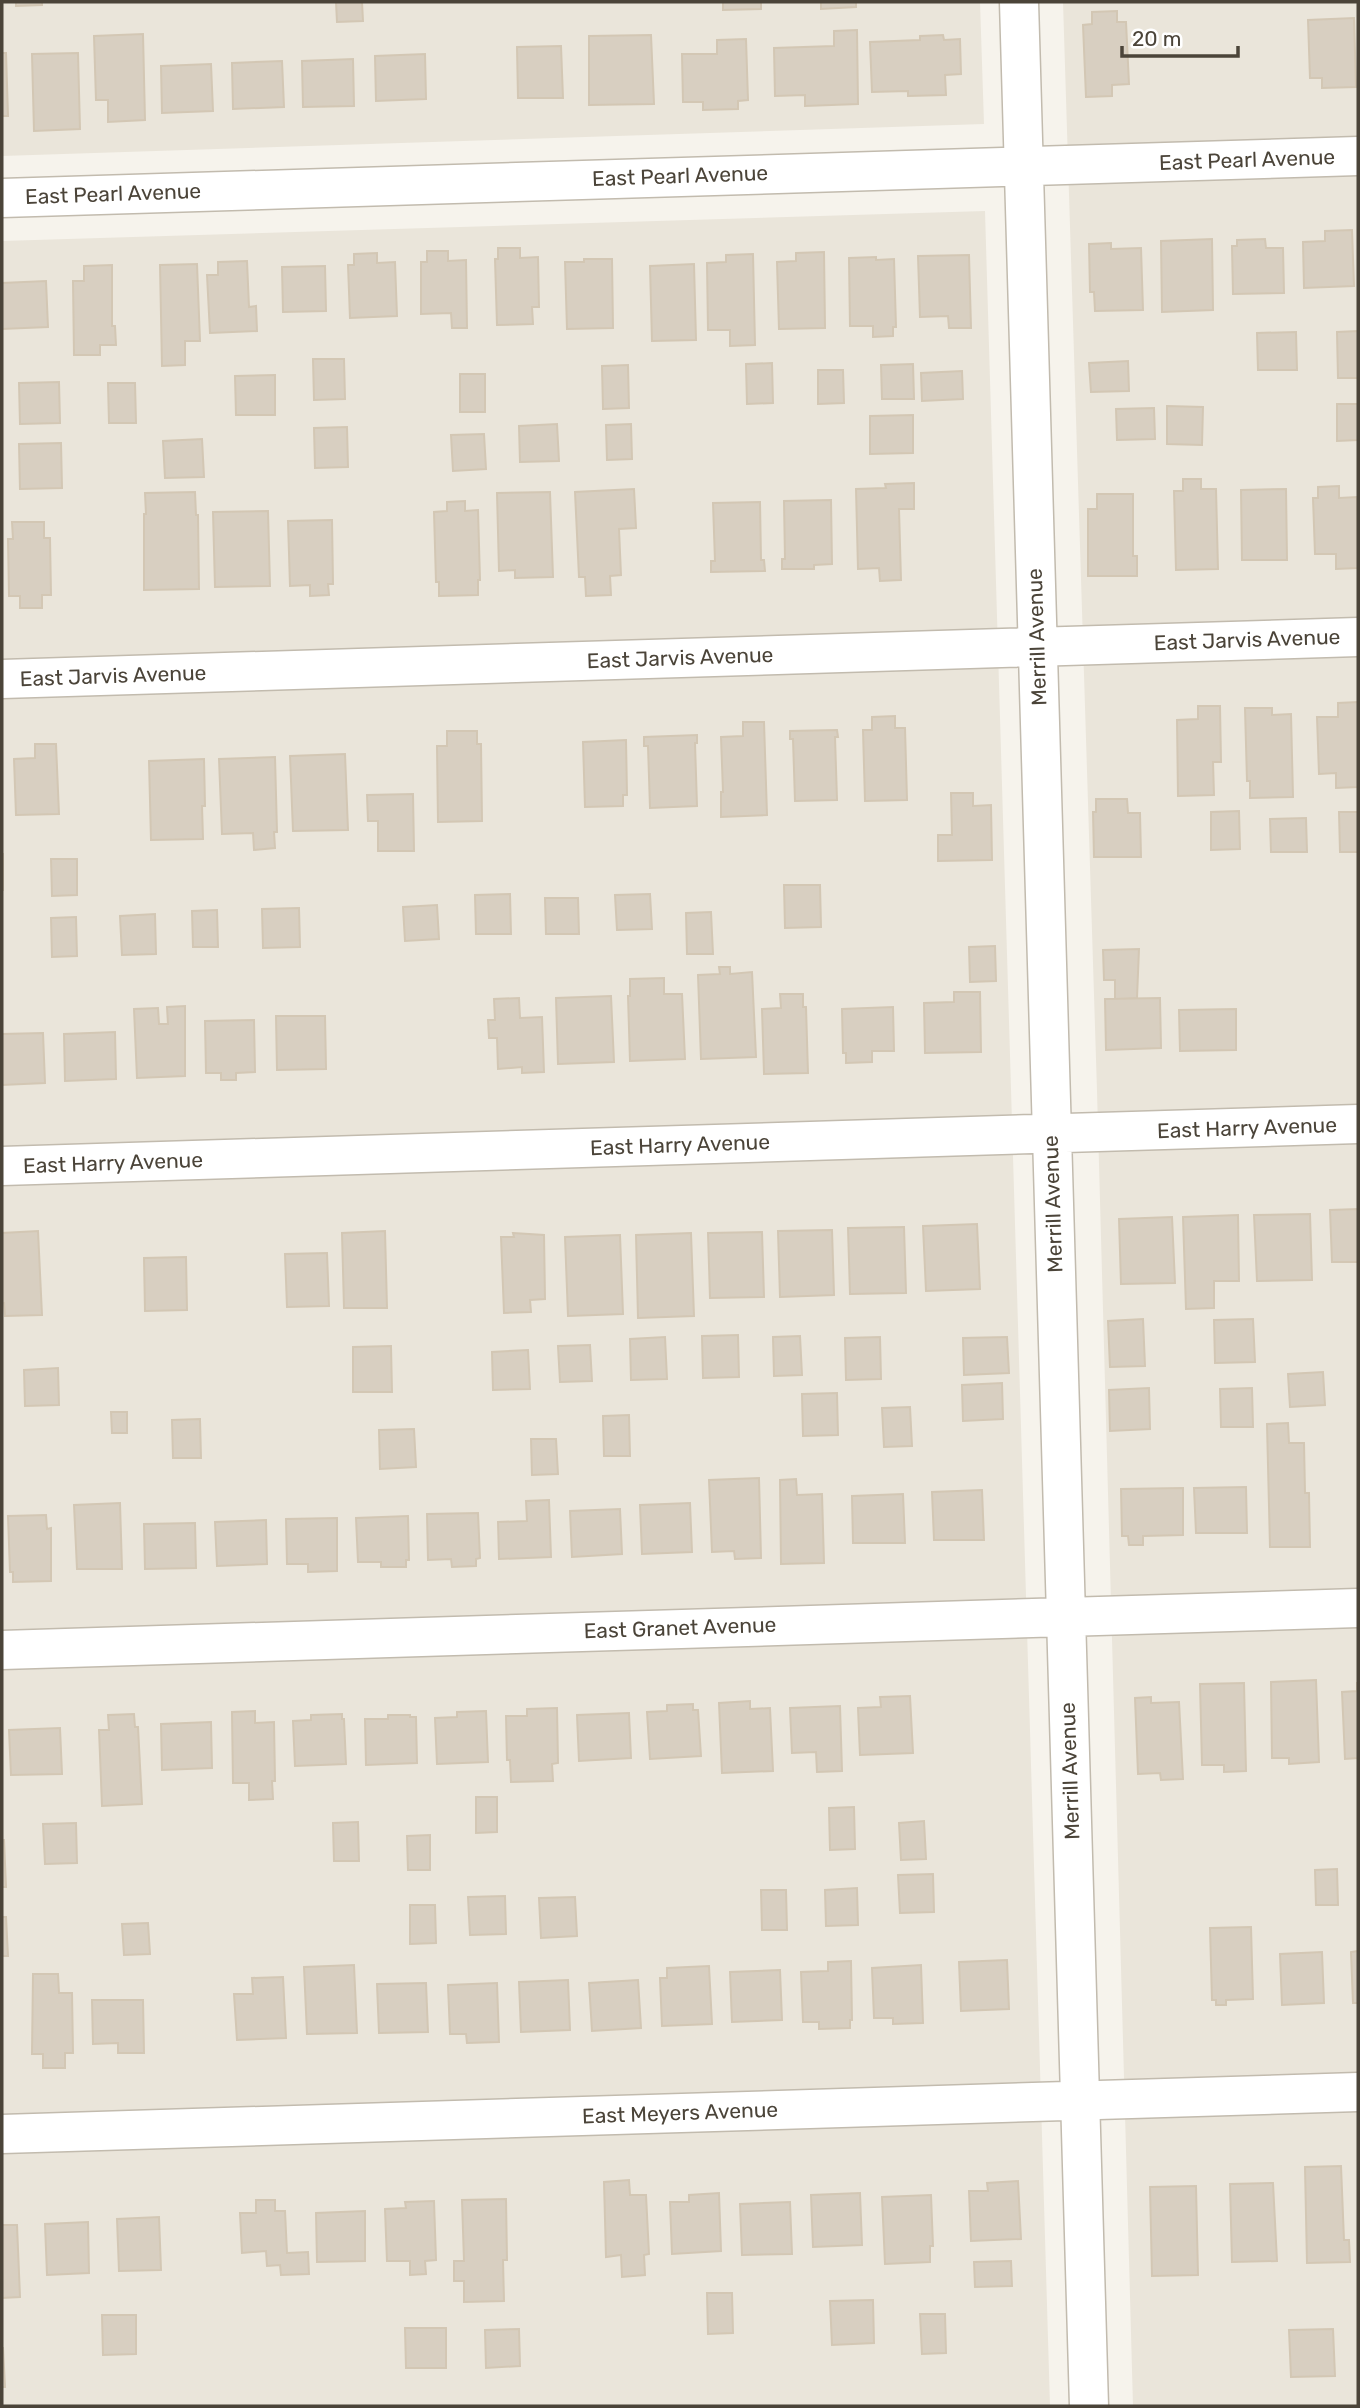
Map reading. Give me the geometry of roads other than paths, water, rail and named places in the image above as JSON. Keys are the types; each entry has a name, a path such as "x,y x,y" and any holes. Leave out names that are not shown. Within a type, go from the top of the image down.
{"street":[{"name":"Merrill Avenue","path":"1019,2 1089,2406"},
{"name":"East Pearl Avenue","path":"2,198 1358,156"},
{"name":"East Jarvis Avenue","path":"2,679 1358,636"},
{"name":"East Harry Avenue","path":"2,1166 1358,1124"},
{"name":"East Granet Avenue","path":"2,1650 1358,1608"},
{"name":"East Meyers Avenue","path":"2,2134 1358,2092"}]}
